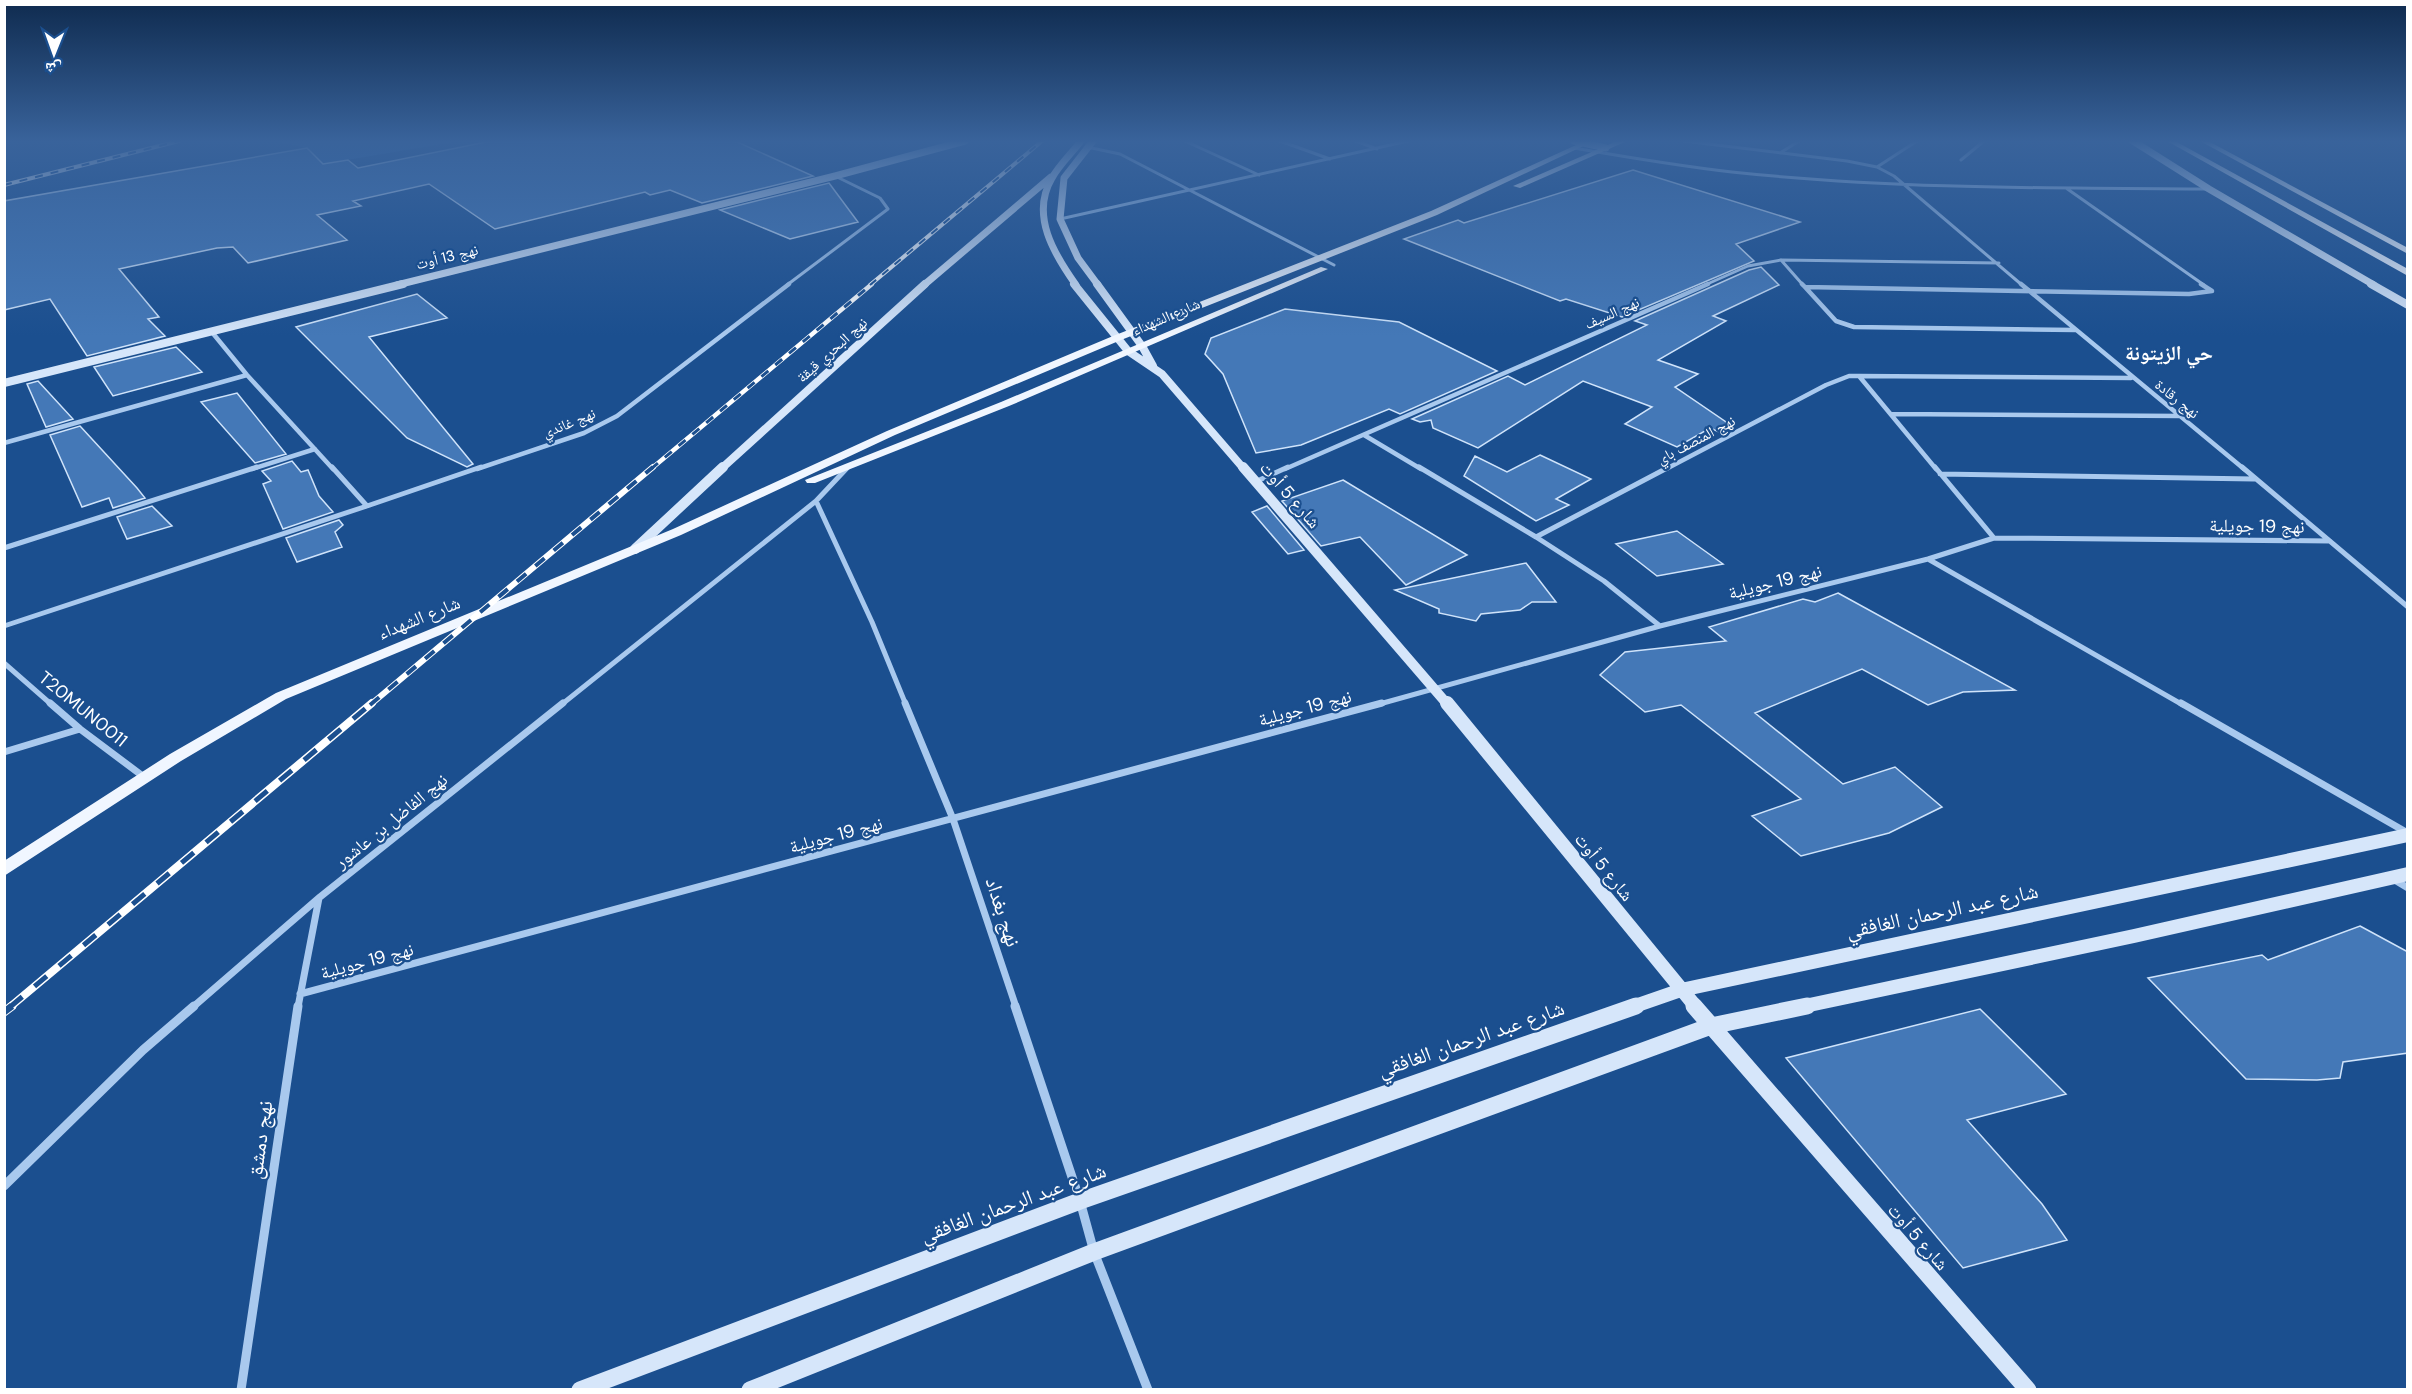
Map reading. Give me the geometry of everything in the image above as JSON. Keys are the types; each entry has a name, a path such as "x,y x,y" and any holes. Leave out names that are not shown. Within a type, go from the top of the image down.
{"main road":[{"name":"نهج 13 أوت","path":"4,383 714,206"},
{"name":"نهج البحري قيقة","path":"635,549 780,415 977,238 1016,206"},
{"name":"شارع 5 أوت","path":"1044,206 1042,222 1049,241 1074,283 1128,351 1154,366"},
{"name":"شارع 5 أوت","path":"1061,206 1060,219 1066,238 1154,366 1435,689 1711,1026 2028,1389"},
{"name":"شارع الشهداء","path":"4,870 144,777 233,722 281,696 718,514 891,433 1131,333 1449,206"},
{"path":"1418,230 1473,206"},
{"path":"2238,206 2408,305"},
{"path":"2287,206 2408,273"},
{"path":"2323,206 2408,252"},
{"name":"شارع الشهداء","path":"718,514 985,413 1344,260"},
{"name":"شارع عبد الرحمان الغافقي","path":"580,1389 1080,1201 1681,990 2408,834"},
{"path":"750,1389 1094,1252 1711,1026 2134,936 2408,874"}],"street":[{"name":"نهج غاندي","path":"367,506 584,433 617,416 687,360 888,209 887,206"},
{"path":"1060,219 1117,206"},
{"path":"1219,206 1334,265"},
{"name":"نهج رقادة","path":"1930,206 2000,263 2132,378 2181,416 2408,607"},
{"path":"1806,287 2189,294 2212,291 2092,206"},
{"path":"1781,260 1836,321 1854,327 2076,330"},
{"name":"نهج السيف","path":"1255,482 1748,266 1781,260 2000,263"},
{"path":"4,626 367,506 247,375 211,331"},
{"path":"4,443 247,375"},
{"name":"نهج المنصف باي","path":"1536,537 1826,385 1849,376 2132,378"},
{"path":"1859,376 1994,538"},
{"path":"1891,414 2181,416"},
{"path":"1364,435 1536,537 1604,581 1660,626"},
{"path":"4,548 315,449"},
{"path":"816,501 849,466"},
{"path":"1940,474 2255,479"},
{"name":"نهج بغداد","path":"816,501 872,622 953,819 1080,1201 1094,1252 1148,1389"},
{"name":"نهج الفاضل بن عاشور","path":"4,1186 142,1050 320,897 816,501"},
{"name":"نهج 19 جويلية","path":"300,994 1435,689 1660,626 1928,559 1994,538 2330,541"},
{"path":"1928,559 2408,834"},
{"name":"T20MUN0011","path":"4,663 80,729 144,777"},
{"path":"4,752 80,729"},
{"path":"2390,878 2408,888"},
{"name":"نهج دمشق","path":"241,1389 300,994 320,897"}],"building":[{"path":"4,206 361,206 317,215 347,240 248,263 233,247 217,248 119,269 159,317 148,319 165,336 87,356 50,299 4,310"},
{"path":"461,206 588,206 495,229"},
{"path":"736,206 846,206 858,222 790,239 720,210"},
{"path":"1518,206 1749,206 1800,222 1736,244 1754,261 1622,317 1566,299 1560,301 1404,239 1458,220 1464,223"},
{"path":"1761,267 1779,285 1713,316 1726,321 1658,360 1698,374 1675,387 1729,424 1724,434 1710,428 1677,447 1625,424 1652,407 1583,381 1478,448 1433,428 1431,420 1420,422 1412,419 1508,376 1525,385 1647,325 1635,321 1749,270"},
{"path":"417,294 447,318 369,337 473,464 467,467 407,438 296,327"},
{"path":"1285,309 1399,322 1497,371 1400,414 1389,409 1301,445 1256,453 1223,374 1205,354 1211,338"},
{"path":"176,347 202,372 113,396 94,367"},
{"path":"38,381 73,419 46,427 27,384"},
{"path":"237,393 286,454 255,463 201,402"},
{"path":"80,426 145,498 113,508 109,498 82,507 50,435"},
{"path":"1540,455 1591,479 1556,499 1569,505 1536,521 1464,476 1475,456 1507,472"},
{"path":"292,461 301,472 308,470 319,496 333,512 283,529 263,484 271,481 262,471"},
{"path":"1343,480 1467,555 1406,585 1360,537 1321,546 1282,501"},
{"path":"152,506 172,526 127,539 117,517"},
{"path":"1267,506 1304,550 1288,554 1252,512"},
{"path":"339,520 343,525 335,532 342,547 297,562 286,538"},
{"path":"1677,531 1723,564 1657,576 1616,544"},
{"path":"1526,563 1556,602 1532,602 1520,610 1481,614 1476,621 1439,613 1439,609 1395,590"},
{"path":"1838,593 2015,690 1963,692 1928,705 1862,669 1755,713 1843,784 1895,767 1942,807 1889,833 1801,856 1752,816 1801,799 1681,705 1645,712 1600,675 1625,652 1726,641 1709,627 1803,599 1815,602"},
{"path":"2360,926 2408,952 2408,1053 2343,1062 2340,1078 2246,1079 2148,978 2262,955 2268,960"},
{"path":"1980,1009 2066,1094 1967,1120 2042,1204 2067,1240 1963,1268 1786,1058"}],"railway":[{"path":"870,285 964,206"},
{"path":"651,469 872,284"},
{"path":"370,705 653,467"},
{"path":"10,1007 372,703"},
{"path":"4,1012 12,1006"}],"district":[{"name":"حي الزيتونة","path":"2169,353"}]}
